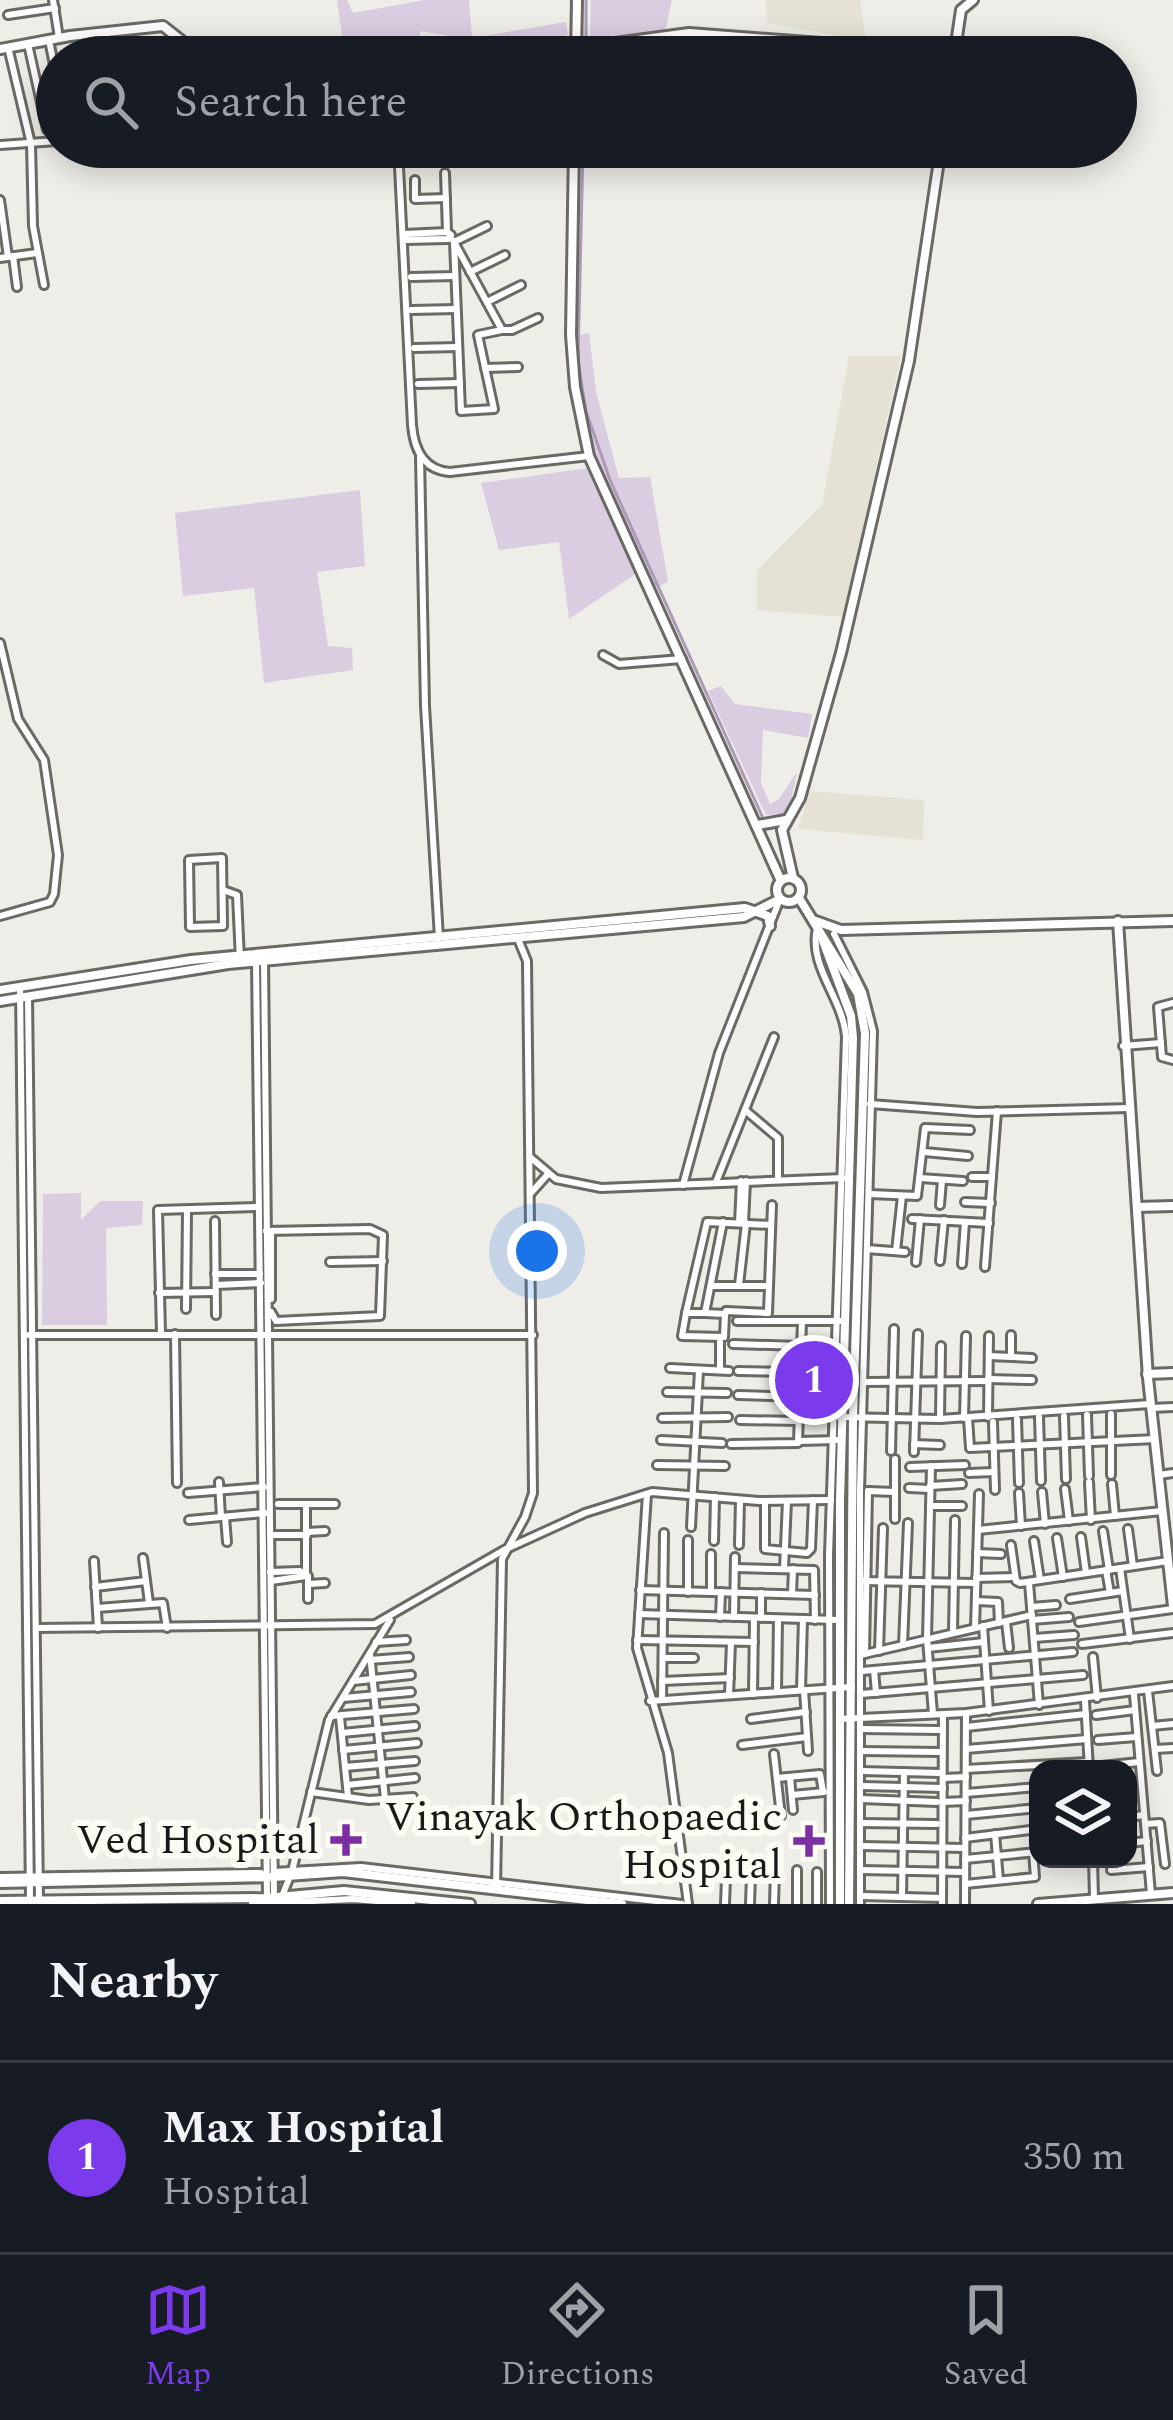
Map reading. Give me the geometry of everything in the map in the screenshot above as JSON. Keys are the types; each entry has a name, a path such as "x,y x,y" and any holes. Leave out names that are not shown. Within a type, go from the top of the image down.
{"street":[{"path":"576,36 577,0"},
{"path":"959,36 967,2"},
{"path":"8,15 54,4 54,36"},
{"path":"79,36 163,26 176,36"},
{"path":"671,36 729,36"},
{"path":"36,42 4,48 31,144 37,254 44,285"},
{"path":"28,44 36,80"},
{"path":"0,145 36,143"},
{"path":"400,168 412,425 420,457 425,706 439,938"},
{"path":"574,168 571,335 575,387 589,456 682,659 765,824 781,881 777,888 781,899 719,1053 683,1185"},
{"path":"260,959 375,941 744,917 781,899 792,903 799,898 801,887 793,878 782,835 800,798 871,530 909,361 938,168"},
{"path":"445,173 461,411 494,409 478,335 512,330 538,319"},
{"path":"415,180 415,199 446,198"},
{"path":"0,200 16,287"},
{"path":"405,237 450,237 487,226"},
{"path":"450,237 502,330"},
{"path":"7,257 37,254"},
{"path":"470,272 505,255"},
{"path":"411,277 455,276"},
{"path":"487,302 521,284"},
{"path":"412,310 457,309"},
{"path":"414,348 458,347"},
{"path":"485,368 518,367"},
{"path":"418,384 460,382"},
{"path":"420,457 442,472 457,472 589,456"},
{"path":"0,643 18,719 44,760 58,861 50,902 0,916"},
{"path":"602,655 619,664 682,659"},
{"path":"765,824 786,820"},
{"path":"222,858 223,890 224,926 190,927 190,860 222,858"},
{"path":"781,881 793,878"},
{"path":"223,890 237,895 240,959"},
{"path":"799,898 825,930 861,1007 865,1033 868,1104 842,1321 841,1394 860,1491 861,1694 849,1904"},
{"path":"754,911 768,916 770,926"},
{"path":"1079,1622 1173,1602 1166,1505 1148,1374 1118,921"},
{"path":"825,930 1173,921"},
{"path":"825,930 851,1016 857,1179 866,1194 849,1417"},
{"path":"20,1012 3,1001 0,988 240,959 516,934"},
{"path":"496,1887 504,1550 525,1517 533,1493 526,961 516,934"},
{"path":"3,1001 240,959"},
{"path":"260,959 260,1207 272,1318 380,1316 383,1261 382,1234 377,1229 266,1231"},
{"path":"260,959 269,1628"},
{"path":"24,986 35,1899"},
{"path":"24,998 20,1012 29,1335"},
{"path":"1173,1003 1159,1004 1163,1060 1173,1060"},
{"path":"1160,1026 1173,1025"},
{"path":"716,1182 774,1037"},
{"path":"1124,1046 1161,1043"},
{"path":"868,1104 997,1111 1130,1108"},
{"path":"743,1109 780,1142 778,1180"},
{"path":"986,1267 997,1111"},
{"path":"866,1194 917,1196 926,1128 970,1130"},
{"path":"922,1152 968,1156"},
{"path":"530,1157 548,1174 575,1186 601,1188 857,1179"},
{"path":"530,1194 548,1174"},
{"path":"920,1178 993,1177"},
{"path":"940,1205 942,1180"},
{"path":"739,1286 744,1181"},
{"path":"863,1249 900,1251 902,1196"},
{"path":"964,1202 991,1203"},
{"path":"686,1313 768,1312 772,1205"},
{"path":"1137,1207 1173,1206"},
{"path":"161,1334 158,1210 260,1207"},
{"path":"186,1309 187,1209"},
{"path":"916,1262 916,1219 989,1223"},
{"path":"940,1261 944,1220"},
{"path":"215,1222 215,1315"},
{"path":"725,1314 724,1337 682,1336 707,1222 771,1225"},
{"path":"705,1313 723,1222"},
{"path":"962,1264 965,1222"},
{"path":"266,1231 260,1278 270,1535 270,1875 276,1900"},
{"path":"830,1904 839,1439 863,1382 863,1249"},
{"path":"330,1262 383,1261"},
{"path":"215,1274 260,1278"},
{"path":"159,1293 186,1293 260,1278"},
{"path":"712,1286 769,1286"},
{"path":"298,1320 298,1333"},
{"path":"737,1321 842,1321"},
{"path":"661,1440 795,1446 799,1441 802,1321"},
{"path":"894,1329 895,1519"},
{"path":"175,1334 177,1483"},
{"path":"918,1334 914,1448 940,1445"},
{"path":"29,1335 533,1335"},
{"path":"1011,1335 1011,1357"},
{"path":"966,1336 968,1447 1155,1439"},
{"path":"989,1336 995,1490"},
{"path":"720,1342 729,1371"},
{"path":"733,1344 801,1346"},
{"path":"940,1419 941,1346"},
{"path":"988,1356 1032,1358"},
{"path":"670,1369 800,1372"},
{"path":"691,1527 699,1370"},
{"path":"1148,1374 1173,1373"},
{"path":"863,1382 1032,1380"},
{"path":"667,1393 727,1393"},
{"path":"738,1395 841,1394"},
{"path":"849,1417 990,1419 1173,1407"},
{"path":"1087,1414 1091,1520"},
{"path":"1111,1414 1115,1517"},
{"path":"1064,1415 1066,1479"},
{"path":"1040,1417 1041,1481"},
{"path":"662,1418 728,1418"},
{"path":"1017,1419 1019,1483"},
{"path":"740,1420 799,1421"},
{"path":"799,1441 839,1439"},
{"path":"657,1465 725,1466"},
{"path":"859,1656 852,1687 861,1730 860,1900 942,1901 943,1730 931,1690 927,1643 931,1466"},
{"path":"910,1467 994,1472"},
{"path":"1159,1475 1173,1473"},
{"path":"909,1488 962,1484"},
{"path":"188,1493 219,1486 264,1487"},
{"path":"219,1486 227,1542"},
{"path":"1065,1489 1069,1522"},
{"path":"860,1491 895,1492"},
{"path":"859,1581 860,1491"},
{"path":"1042,1492 1045,1524"},
{"path":"32,1628 375,1624 504,1550 585,1513 647,1493 765,1501 836,1500"},
{"path":"0,1880 344,1871 685,1904 668,1753 640,1670 637,1640 647,1493"},
{"path":"1019,1493 1022,1526"},
{"path":"979,1494 976,1601 988,1711"},
{"path":"714,1541 715,1497"},
{"path":"739,1545 740,1499"},
{"path":"788,1500 785,1552 792,1594"},
{"path":"765,1501 765,1549 785,1552 810,1551 813,1500"},
{"path":"278,1504 335,1504"},
{"path":"306,1504 308,1599"},
{"path":"978,1530 1115,1517 1166,1505"},
{"path":"930,1506 962,1506"},
{"path":"188,1520 265,1514"},
{"path":"953,1633 955,1520"},
{"path":"903,1645 908,1523"},
{"path":"879,1651 883,1528"},
{"path":"1128,1529 1133,1566"},
{"path":"270,1535 325,1531"},
{"path":"1103,1531 1110,1594"},
{"path":"662,1700 664,1533"},
{"path":"1081,1537 1086,1573"},
{"path":"1057,1538 1064,1576"},
{"path":"688,1540 688,1592"},
{"path":"1034,1541 1040,1580"},
{"path":"1011,1545 1017,1582 1168,1561"},
{"path":"977,1553 1001,1554"},
{"path":"711,1554 711,1592"},
{"path":"734,1617 735,1556"},
{"path":"142,1558 149,1603"},
{"path":"94,1561 98,1628"},
{"path":"735,1568 814,1570 815,1619"},
{"path":"1120,1568 1130,1639"},
{"path":"270,1576 300,1571 325,1583"},
{"path":"859,1581 1015,1577"},
{"path":"95,1587 146,1581"},
{"path":"1029,1582 1039,1705"},
{"path":"640,1591 815,1595"},
{"path":"720,1617 721,1592"},
{"path":"1070,1599 1123,1592"},
{"path":"753,1694 761,1593"},
{"path":"976,1601 998,1602 1009,1648"},
{"path":"97,1608 163,1603 166,1628"},
{"path":"927,1643 1056,1605"},
{"path":"1032,1614 1069,1617"},
{"path":"638,1615 834,1620"},
{"path":"276,1900 291,1874 311,1792 343,1698 392,1617"},
{"path":"777,1692 778,1618"},
{"path":"803,1619 808,1751"},
{"path":"1082,1645 1173,1633"},
{"path":"1034,1638 1074,1635"},
{"path":"376,1642 406,1640"},
{"path":"637,1640 754,1642"},
{"path":"729,1695 731,1642"},
{"path":"859,1656 903,1645 984,1642"},
{"path":"860,1671 1073,1652"},
{"path":"370,1657 409,1657"},
{"path":"370,1657 385,1799"},
{"path":"662,1658 694,1658"},
{"path":"1093,1658 1097,1698"},
{"path":"874,1670 876,1694"},
{"path":"353,1681 411,1675"},
{"path":"861,1694 1083,1675"},
{"path":"662,1682 730,1678"},
{"path":"839,1719 938,1716 1173,1686"},
{"path":"650,1701 852,1687"},
{"path":"835,1688 839,1719 831,1791 840,1904"},
{"path":"1148,1691 1157,1771"},
{"path":"343,1698 411,1692"},
{"path":"1133,1693 1151,1894"},
{"path":"1085,1699 1089,1760"},
{"path":"336,1716 414,1709"},
{"path":"1096,1714 1135,1710"},
{"path":"751,1719 806,1712"},
{"path":"965,1904 967,1713"},
{"path":"966,1726 1086,1714"},
{"path":"336,1716 348,1797"},
{"path":"1152,1726 1173,1724"},
{"path":"342,1733 415,1726"},
{"path":"861,1730 943,1730"},
{"path":"1098,1740 1137,1737"},
{"path":"742,1745 807,1738"},
{"path":"966,1749 1087,1739"},
{"path":"344,1750 417,1743"},
{"path":"1155,1749 1173,1748"},
{"path":"861,1751 943,1752"},
{"path":"774,1754 781,1816"},
{"path":"345,1767 415,1761"},
{"path":"861,1771 943,1775 1029,1769"},
{"path":"902,1897 904,1772"},
{"path":"776,1778 820,1774 831,1791"},
{"path":"790,1777 793,1810"},
{"path":"346,1785 415,1778"},
{"path":"861,1786 943,1788"},
{"path":"861,1799 940,1802 1029,1788"},
{"path":"1137,1789 1142,1789"},
{"path":"792,1795 831,1791"},
{"path":"311,1792 412,1797"},
{"path":"966,1815 1029,1809"},
{"path":"1137,1818 1161,1825 1165,1864"},
{"path":"860,1823 938,1824"},
{"path":"965,1838 1029,1830"},
{"path":"995,1834 999,1880"},
{"path":"1137,1842 1147,1841"},
{"path":"860,1846 965,1848"},
{"path":"965,1859 1029,1853"},
{"path":"1111,1870 1149,1867"},
{"path":"965,1884 1035,1877 1035,1868"},
{"path":"1093,1868 1094,1898"},
{"path":"775,1870 775,1904"},
{"path":"796,1904 797,1870"},
{"path":"860,1870 965,1872"},
{"path":"817,1904 818,1872"},
{"path":"750,1904 751,1876"},
{"path":"725,1904 726,1877"},
{"path":"496,1887 622,1904"},
{"path":"251,1904 379,1892 470,1904"},
{"path":"1038,1904 1173,1893"},
{"path":"0,1901 353,1899 412,1904"}],"shaded area":[{"path":"337,0 347,0 353,13 424,0 469,0 472,36 420,31 420,36 342,36"},
{"path":"591,0 672,0 665,31 590,36"},
{"path":"766,0 860,0 865,36 838,36 767,23"},
{"path":"566,22 566,36 484,36"},
{"path":"589,333 596,392 619,478 650,477 668,582 653,589 592,456 574,336"},
{"path":"849,356 901,356 843,617 757,610 757,570 822,505"},
{"path":"589,468 637,573 569,619 559,542 499,550 481,483"},
{"path":"360,490 365,566 317,572 328,646 352,648 353,670 264,683 254,588 183,596 175,513"},
{"path":"721,686 735,704 812,714 808,738 763,730 761,783 770,804 779,799 797,772 783,814 766,815 708,691"},
{"path":"809,791 924,800 923,840 798,829"},
{"path":"81,1193 81,1220 100,1201 143,1201 142,1225 106,1228 107,1325 42,1325 43,1194"}],"waterway":[{"path":"586,0 586,36"},
{"path":"583,168 578,361 586,411 610,480 762,816"}],"place":[{"name":"Max Hospital","path":"814,1380"},
{"name":"Ved Hospital","path":"346,1840"},
{"name":"Vinayak Orthopaedic Hospital","path":"809,1841"}]}
